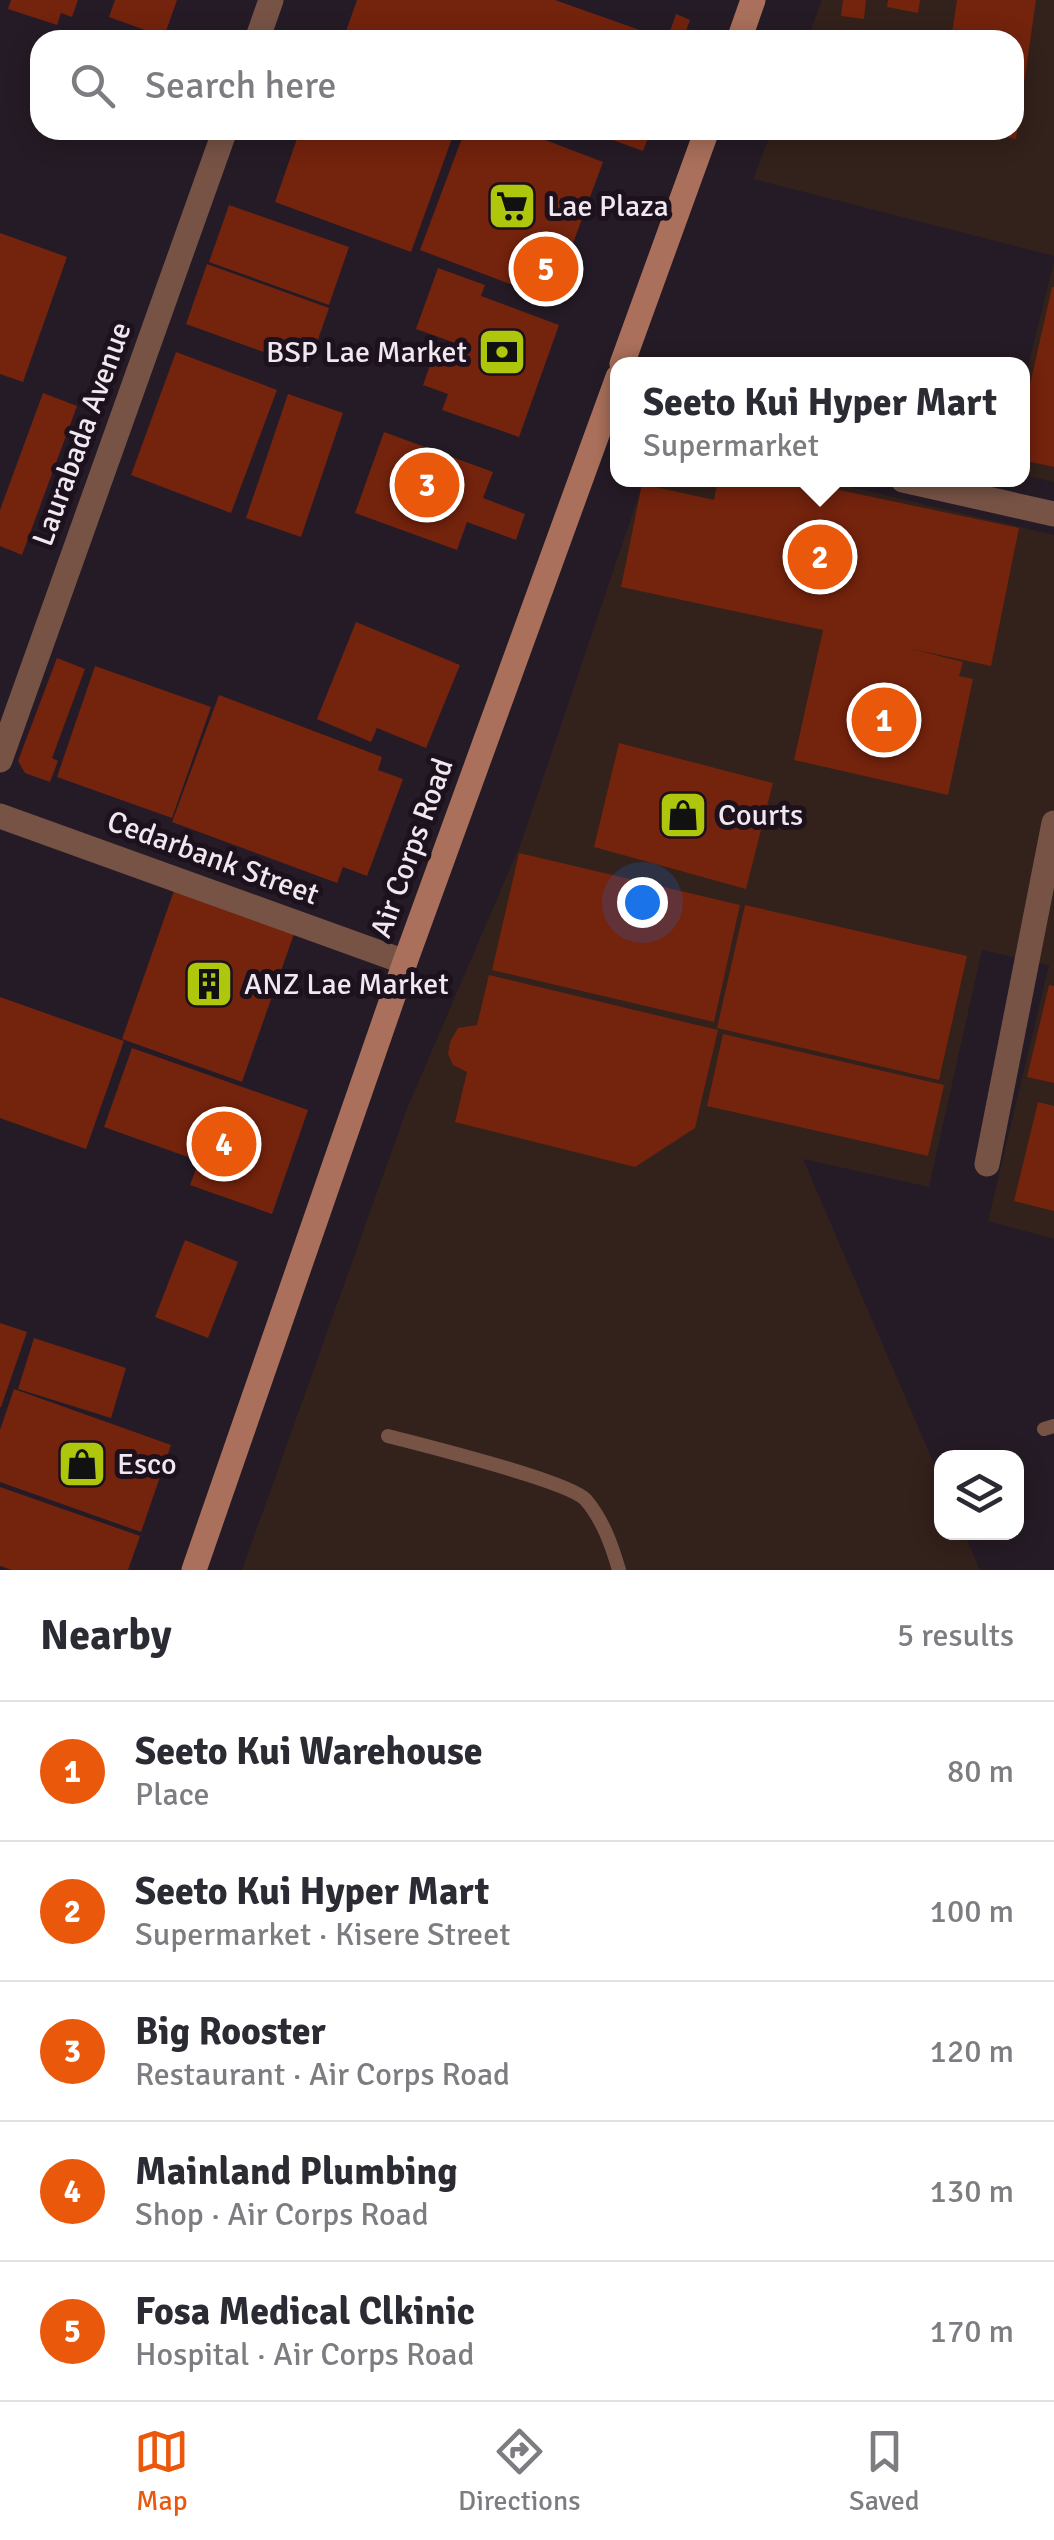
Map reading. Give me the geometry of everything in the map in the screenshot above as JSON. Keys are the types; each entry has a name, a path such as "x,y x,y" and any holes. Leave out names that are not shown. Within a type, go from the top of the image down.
{"street":[{"path":"260,30 271,0"},
{"path":"742,30 753,0"},
{"name":"Laurabada Avenue","path":"0,760 221,140"},
{"path":"625,357 702,140"},
{"name":"Air Corps Road","path":"194,1570 405,962 610,416"},
{"path":"934,487 1054,514"},
{"name":"Cedarbank Street","path":"0,816 405,962"},
{"path":"987,1164 1054,823"}],"lane":[{"path":"388,1436 552,1483 585,1498 611,1541 619,1570"}],"shaded area":[{"path":"822,0 1054,0 1054,256 753,179 768,140 1024,140 1024,30 811,30"},
{"path":"1054,262 1054,482 1030,477 1030,358"},
{"path":"642,487 851,487 1054,535 1054,1239 988,1221 1049,965 982,950 929,1187 803,1159 934,1464 934,1540 967,1540 980,1570 242,1570 406,1111 521,843"}],"building":[{"path":"11,0 78,0 72,17 61,13 57,25 8,9"},
{"path":"115,0 177,0 166,30 145,30 109,17"},
{"path":"357,0 555,0 640,30 346,30"},
{"path":"843,0 866,0 864,19 841,16"},
{"path":"888,0 920,0 918,13 887,7"},
{"path":"957,0 1036,0 1024,83 1024,30 952,30"},
{"path":"676,14 690,20 686,30 670,30"},
{"path":"297,140 451,140 411,252 275,202"},
{"name":"Lae Plaza","path":"461,140 545,140 603,162 552,300 420,250"},
{"path":"613,140 647,140 643,151"},
{"path":"229,205 349,247 329,305 209,262"},
{"path":"0,233 67,257 23,382 0,374"},
{"path":"207,264 329,308 308,368 186,324"},
{"name":"BSP Lae Market","path":"438,268 485,285 481,296 559,325 519,437 442,410 448,394 423,385 436,349 454,355 458,344 416,329"},
{"path":"1054,287 1054,467 1030,462 1030,385"},
{"path":"176,352 277,390 231,513 131,475"},
{"path":"43,393 77,406 22,555 0,546 0,510"},
{"path":"288,394 343,413 301,537 246,518"},
{"path":"384,432 493,472 483,498 525,514 516,540 467,522 457,550 355,513"},
{"path":"641,487 714,500 717,487 825,487 1019,528 991,666 912,649 963,662 959,676 973,679 948,795 794,760 823,630 621,587"},
{"path":"356,622 460,665 426,748 377,728 371,742 317,719"},
{"path":"57,658 85,669 52,758 58,761 50,782 25,773 18,761"},
{"path":"95,666 211,707 172,818 57,777"},
{"path":"219,695 382,757 378,770 403,779 367,876 343,867 337,883 172,822"},
{"name":"Courts","path":"619,743 773,783 746,889 594,847"},
{"path":"519,853 740,905 714,1022 492,970"},
{"name":"ANZ Lae Market","path":"176,885 296,928 242,1082 122,1039"},
{"path":"745,905 967,956 939,1080 717,1028"},
{"path":"489,975 718,1030 695,1128 635,1167 455,1122 467,1072 453,1065 448,1054 450,1042 458,1028 477,1025"},
{"path":"1049,985 1054,986 1054,1083 1027,1077"},
{"path":"0,997 124,1041 86,1149 0,1118"},
{"path":"723,1034 944,1085 928,1156 707,1106"},
{"path":"132,1048 308,1110 272,1214 190,1185 199,1161 104,1127"},
{"path":"1038,1102 1054,1106 1054,1211 1014,1201"},
{"path":"185,1240 238,1262 208,1338 155,1317"},
{"path":"0,1323 27,1332 1,1407 0,1407"},
{"path":"34,1338 126,1368 111,1418 18,1389"},
{"name":"Esco","path":"14,1389 171,1445 141,1532 0,1482 0,1430"},
{"path":"0,1487 140,1536 128,1570 12,1570 0,1566"}],"place":[{"name":"Lae Plaza","path":"512,206"},
{"name":"Fosa Medical Clkinic","path":"546,269"},
{"name":"BSP Lae Market","path":"502,352"},
{"name":"Big Rooster","path":"427,485"},
{"name":"Seeto Kui Hyper Mart","path":"820,557"},
{"name":"Seeto Kui Warehouse","path":"884,720"},
{"name":"Courts","path":"683,815"},
{"name":"ANZ Lae Market","path":"209,984"},
{"name":"Mainland Plumbing","path":"224,1144"},
{"name":"Esco","path":"82,1464"}]}
